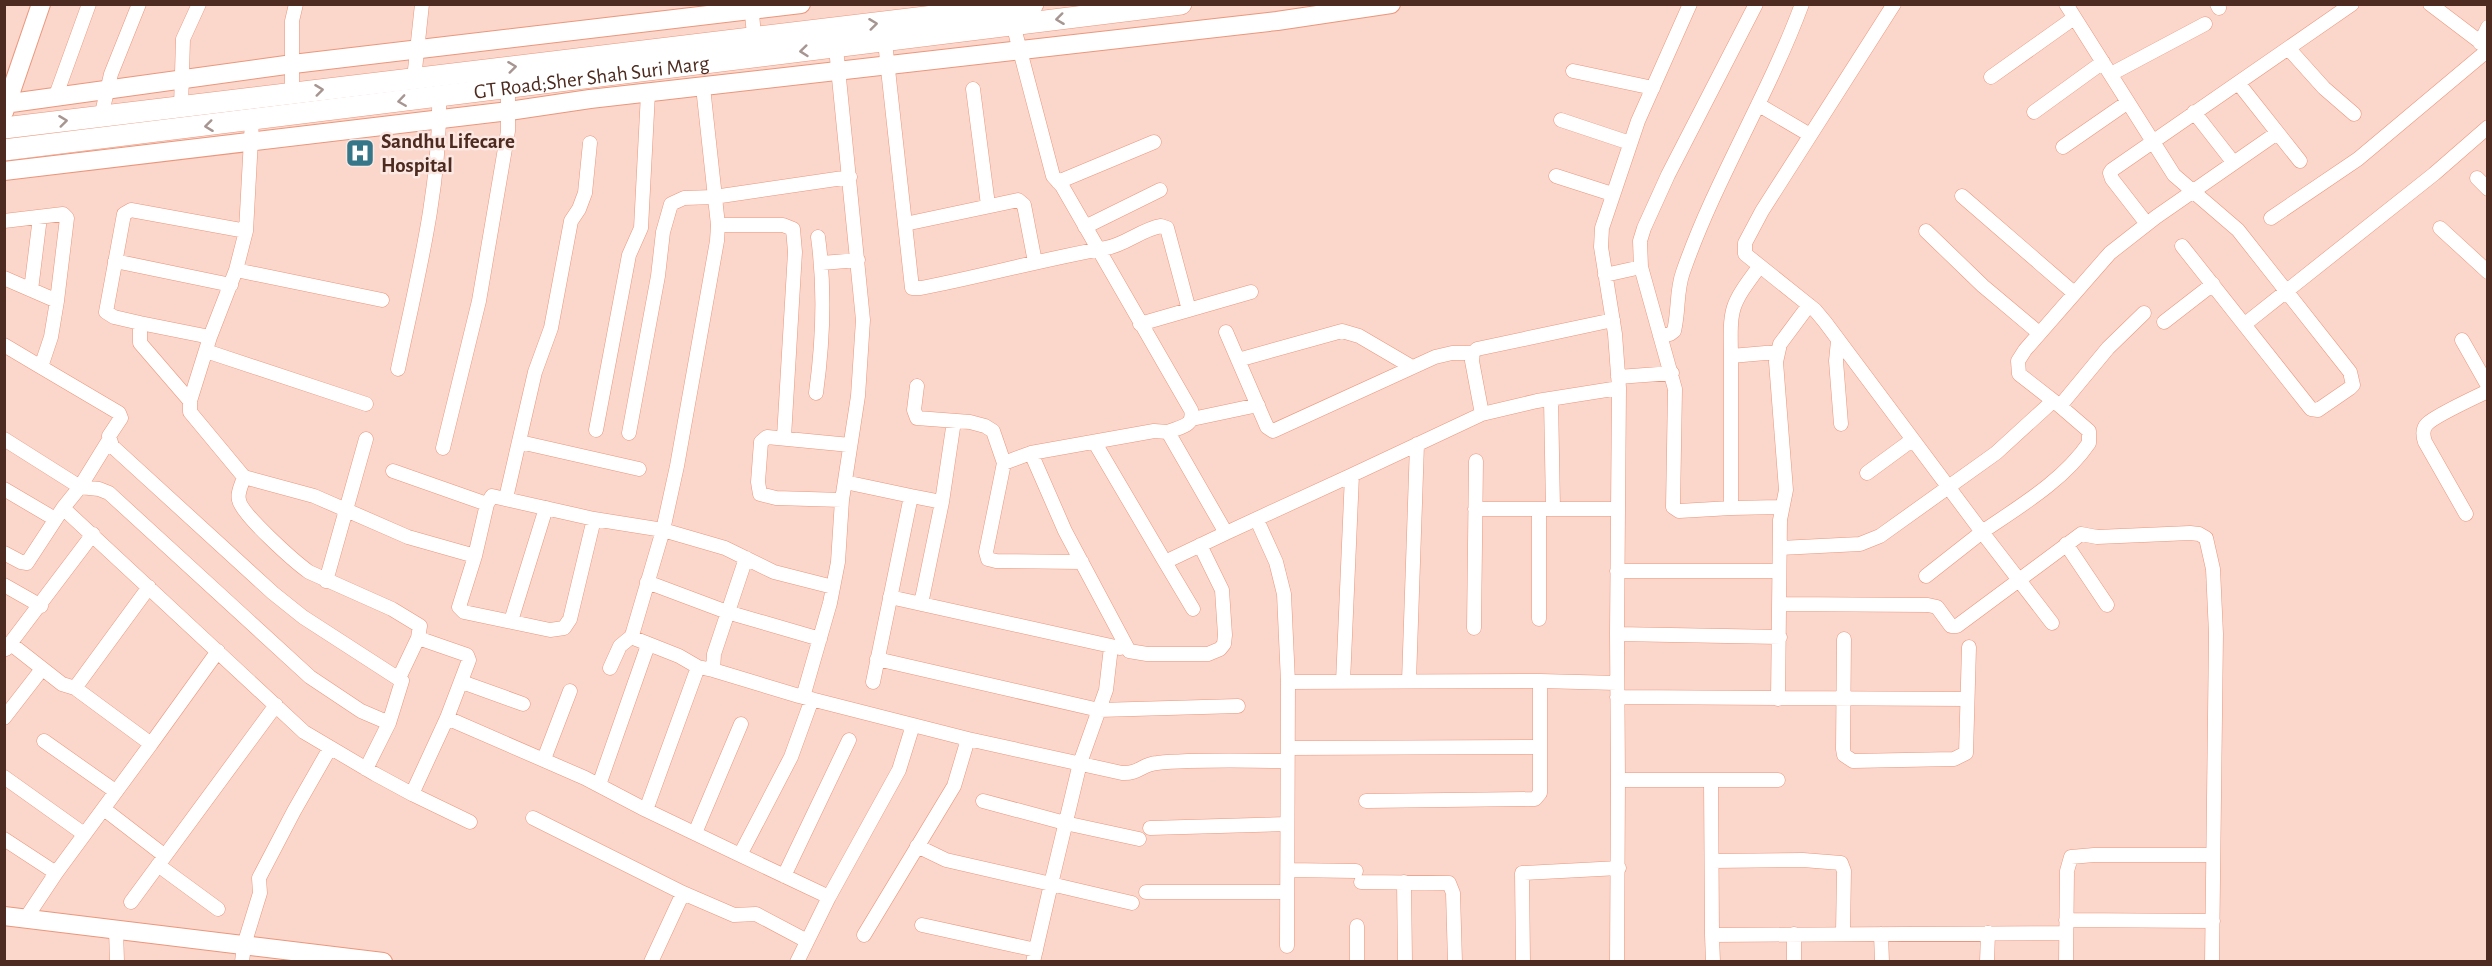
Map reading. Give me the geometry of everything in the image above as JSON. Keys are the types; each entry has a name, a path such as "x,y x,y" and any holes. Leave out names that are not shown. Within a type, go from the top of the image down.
{"main road":[{"path":"41,4 6,107 292,64 417,51 751,8 801,4"},
{"name":"GT Road;Sher Shah Suri Marg","path":"4,150 252,131 439,96 1033,4"},
{"name":"GT Road;Sher Shah Suri Marg","path":"4,128 414,79 755,47 836,48 1181,4"},
{"path":"4,171 252,131 439,119 838,70 1277,21 1391,4"},
{"path":"4,916 116,929 243,953 384,962"}],"street":[{"path":"55,98 89,4"},
{"path":"101,117 105,91 138,4"},
{"path":"181,107 183,39 199,4"},
{"path":"292,94 292,21 296,4"},
{"path":"414,79 422,4"},
{"path":"1617,962 1619,382 1601,233 1630,143 1690,4"},
{"path":"1756,4 1702,106 1644,228 1639,249 1641,267 1672,373 1676,404 1673,507 1679,511 1782,507"},
{"path":"1660,336 1674,331 1679,283 1689,255 1759,105 1802,4"},
{"path":"1894,4 1810,135 1745,243 1745,254 1809,305 1825,322 1946,486 2052,623"},
{"path":"2066,4 2174,175 2238,230 2353,376 2353,385 2318,410 2311,409 2182,246"},
{"path":"2147,224 2115,184 2110,173 2194,112 2239,84 2352,4"},
{"path":"2430,4 2485,47"},
{"path":"751,8 755,47"},
{"path":"1991,77 2074,18"},
{"path":"1013,24 1049,166 1188,405 1192,419"},
{"path":"2111,74 2205,24"},
{"path":"2271,218 2358,159 2485,47 2487,27"},
{"path":"885,42 911,287 914,289 988,275 1035,262 1109,247 1157,227 1167,228 1189,310"},
{"path":"740,855 791,757 807,698 838,562 842,500 858,396 863,320 836,48"},
{"path":"2289,49 2324,88 2354,114"},
{"path":"2034,112 2103,62"},
{"path":"1573,70 1653,88"},
{"path":"2239,84 2300,161"},
{"path":"443,448 479,300 508,131 508,87"},
{"path":"610,668 620,646 631,637 663,530 708,295 718,225 703,87"},
{"path":"973,89 988,205"},
{"path":"596,430 628,255 640,228 648,93"},
{"path":"398,369 426,233 438,146 439,96"},
{"path":"2063,147 2128,102"},
{"path":"1759,105 1810,135"},
{"path":"2194,112 2233,162"},
{"path":"1561,120 1630,143"},
{"path":"2245,324 2434,174 2487,127"},
{"path":"252,131 246,231 236,270 208,344 190,401 190,412 244,477 314,496 408,537 475,556"},
{"path":"1926,576 2049,484 2071,466 2089,443 2088,431 2022,377 2018,370 2018,361 2039,333 2101,261 2147,224 2233,162 2277,134"},
{"path":"1058,182 1154,142"},
{"path":"506,498 535,372 550,328 571,221 585,193 590,143"},
{"path":"1557,176 1612,194"},
{"path":"629,434 668,208 679,199 714,197 850,177"},
{"path":"2476,178 2487,189"},
{"path":"1085,227 1160,190"},
{"path":"1962,196 2074,293"},
{"path":"904,224 1006,201 1022,201 1035,262"},
{"path":"246,231 128,211 124,214 106,312 114,317 208,344 366,404"},
{"path":"4,221 63,214 67,218 51,337 41,367"},
{"path":"31,290 40,217"},
{"path":"718,225 788,225 793,229 795,252 784,438"},
{"path":"2440,228 2487,272"},
{"path":"1926,231 1983,286 2039,333"},
{"path":"816,393 822,323 822,263 818,237"},
{"path":"822,263 858,260"},
{"path":"115,261 231,285"},
{"path":"1605,274 1641,267"},
{"path":"1731,508 1730,323 1733,304 1759,267"},
{"path":"236,270 382,300"},
{"path":"4,278 57,300"},
{"path":"2164,322 2212,284"},
{"path":"1140,324 1251,291"},
{"path":"1779,699 1779,571 1785,481 1776,375 1777,352 1809,305"},
{"path":"1780,548 1860,544 1896,526 2056,404 2144,313"},
{"path":"1226,332 1268,427 1270,430 1278,430 1412,367 1443,355 1473,353 1480,348 1613,320"},
{"path":"140,323 140,343 190,401"},
{"path":"1238,360 1342,331 1359,336 1412,367"},
{"path":"2462,340 2487,386"},
{"path":"1838,341 1836,361 1841,424"},
{"path":"4,345 119,413 121,418 80,487 27,563 4,553"},
{"path":"1731,356 1777,352"},
{"path":"1473,353 1472,361 1482,414"},
{"path":"1165,562 1482,414 1619,382 1672,373"},
{"path":"917,386 914,410 917,417 970,422 990,429 1004,463 986,552 987,558 996,561 1082,562"},
{"path":"2466,514 2425,442 2423,430 2435,419 2487,391"},
{"path":"1539,619 1551,399"},
{"path":"1004,463 1031,453 1154,431 1168,432 1188,425 1192,419 1258,405"},
{"path":"921,604 942,502 954,421"},
{"path":"1168,432 1226,533"},
{"path":"842,500 776,498 760,494 758,482 762,440 767,437 850,445"},
{"path":"4,439 80,487 99,489 109,493 310,677 361,711 389,723"},
{"path":"326,581 366,439"},
{"path":"109,440 112,446 273,593 303,617 402,681 389,723 366,769"},
{"path":"1867,473 1912,440"},
{"path":"520,442 639,469"},
{"path":"1095,443 1193,609"},
{"path":"1409,681 1417,444"},
{"path":"1031,453 1126,650"},
{"path":"1474,628 1476,461"},
{"path":"393,471 487,504"},
{"path":"1343,682 1352,475"},
{"path":"244,477 238,498 245,511 299,565 326,581 413,620 421,628 399,678"},
{"path":"845,482 942,502"},
{"path":"4,489 59,514 93,534 304,732 412,794 470,822"},
{"path":"594,519 570,619 564,628 550,630 460,610 487,504 492,496 594,519 663,530 715,544 774,572 833,587"},
{"path":"873,682 911,496"},
{"path":"511,621 546,508"},
{"path":"1475,509 1618,509"},
{"path":"1257,520 1276,562 1284,594 1288,682 1287,946"},
{"path":"1780,604 1933,606 1951,626 1957,626 2081,534 2097,537 2190,533 2206,538 2212,569 2216,634 2212,962"},
{"path":"93,534 8,648 62,684 75,688 151,744"},
{"path":"2066,544 2107,605"},
{"path":"890,597 1147,654 1208,654 1220,649 1224,644 1222,590 1200,545"},
{"path":"713,670 714,654 746,558"},
{"path":"1617,571 1779,571"},
{"path":"647,582 728,612 820,639"},
{"path":"4,585 41,606"},
{"path":"75,688 149,587"},
{"path":"1617,634 1780,637"},
{"path":"631,637 679,656 698,668 713,670 807,698 968,739 1133,773 1153,763 1287,755 1540,747"},
{"path":"412,794 447,718 470,660 467,655 418,638"},
{"path":"1844,639 1843,749 1844,755 1853,761 1954,759 1966,753 1969,647"},
{"path":"599,785 648,645"},
{"path":"922,926 1035,956 1080,763 1106,690 1110,647"},
{"path":"26,918 84,834 218,651"},
{"path":"878,659 1100,710 1238,706"},
{"path":"646,810 698,668"},
{"path":"4,718 42,669"},
{"path":"1366,801 1535,799 1540,793 1540,681"},
{"path":"462,682 524,704"},
{"path":"1288,682 1617,683"},
{"path":"544,759 570,692"},
{"path":"1617,698 1967,699"},
{"path":"131,902 276,705"},
{"path":"447,718 484,736 544,759 713,844 829,897"},
{"path":"695,833 741,724"},
{"path":"803,960 807,941 829,897 899,771 913,725"},
{"path":"864,935 954,786 968,739"},
{"path":"784,876 849,740"},
{"path":"44,741 116,791"},
{"path":"243,953 260,893 259,878 330,748"},
{"path":"4,777 84,834"},
{"path":"1618,780 1778,780"},
{"path":"1711,780 1713,962"},
{"path":"983,801 1065,823 1139,838"},
{"path":"104,809 218,909"},
{"path":"533,818 683,893 738,916 756,914 807,941"},
{"path":"1150,828 1287,824"},
{"path":"4,839 56,873"},
{"path":"917,846 946,860 1132,903"},
{"path":"2066,962 2067,871 2070,857 2213,855"},
{"path":"1712,861 1803,860 1840,863 1844,871 1843,933"},
{"path":"1523,962 1522,873 1619,868"},
{"path":"1288,870 1404,882 1446,883 1451,886 1455,962"},
{"path":"1404,882 1405,962"},
{"path":"1146,892 1287,892"},
{"path":"651,962 683,893"},
{"path":"1712,934 1988,933 2066,926 2212,921"},
{"path":"1357,926 1357,962"},
{"path":"116,929 117,962"},
{"path":"1988,933 1988,962"},
{"path":"1794,934 1794,962"},
{"path":"1881,934 1882,962"}],"place":[{"name":"Sandhu Lifecare Hospital","path":"360,153"}]}
